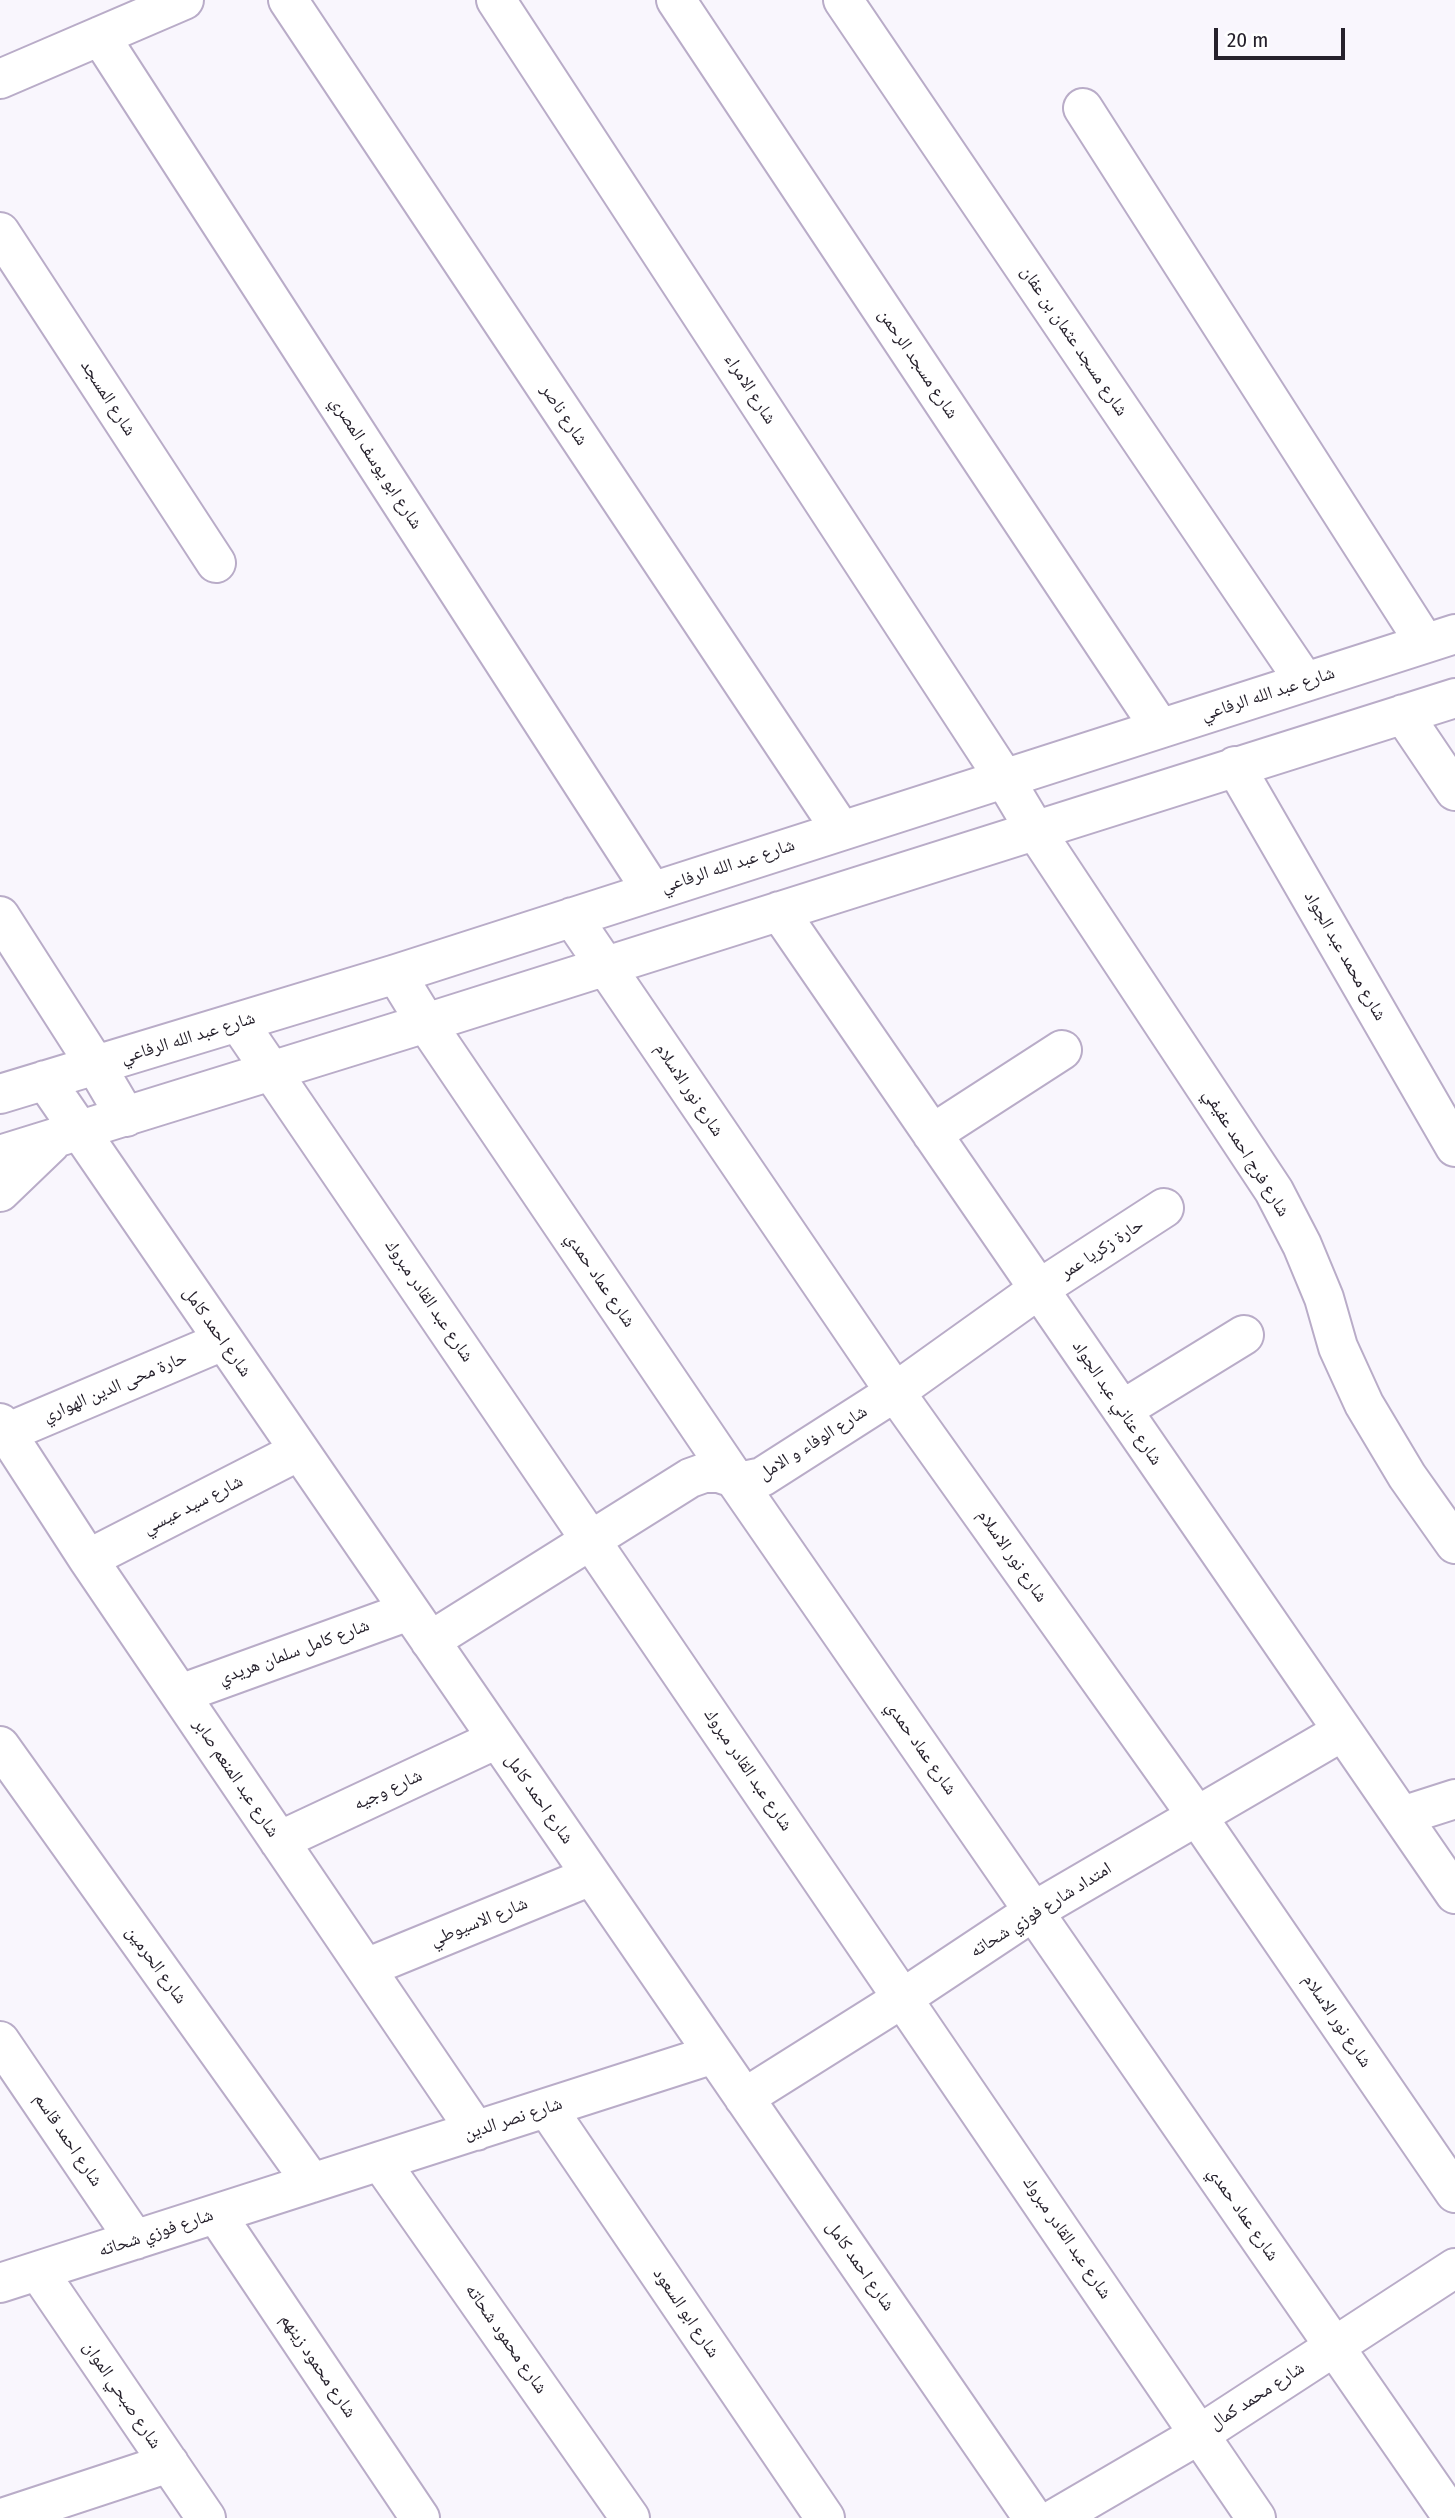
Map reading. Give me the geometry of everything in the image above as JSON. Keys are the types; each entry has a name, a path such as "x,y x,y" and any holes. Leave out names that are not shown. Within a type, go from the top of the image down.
{"street":[{"path":"0,79 184,0"},
{"name":"شارع ناصر","path":"288,0 841,830"},
{"name":"شارع الامراء","path":"496,0 1004,778"},
{"name":"شارع مسجد الرحمن","path":"676,0 1160,728"},
{"name":"شارع مسجد عثمان بن عفان","path":"843,0 1305,682"},
{"name":"شارع ابو يوسف المصري","path":"100,36 652,891"},
{"path":"1083,108 1440,638"},
{"name":"شارع المسجد","path":"0,232 216,563"},
{"name":"شارع عبد الله الرفاعي","path":"0,1094 396,974 1440,638"},
{"path":"0,1156 1455,698"},
{"path":"1403,714 1455,791"},
{"name":"شارع محمد عبد الجواد","path":"1235,766 1455,1146"},
{"name":"شارع فرج احمد عفيفي","path":"1004,778 1035,830 1274,1191 1302,1245 1324,1298 1338,1347 1364,1404 1407,1476 1455,1544"},
{"name":"شارع عناني عبد الجواد","path":"779,911 1455,1894"},
{"path":"0,916 126,1117"},
{"name":"شارع نور الاسلام","path":"572,917 895,1392 1197,1816 1455,2193"},
{"name":"شارع عماد حمدي","path":"396,974 426,1023 734,1478 1453,2518"},
{"name":"شارع عبد القادر مبروك","path":"238,1022 1256,2518"},
{"path":"932,1134 1062,1050"},
{"name":"شارع احمد كامل","path":"45,1080 68,1134 223,1340 1033,2518"},
{"path":"0,1192 68,1134"},
{"name":"حارة زكريا عمر","path":"1039,1289 1164,1209"},
{"name":"شارع الوفاء و الامل","path":"419,1626 591,1539 690,1478 704,1473 719,1473 753,1480 762,1477 895,1392 1039,1289"},
{"path":"1122,1410 1244,1335"},
{"name":"حارة محى الدين الهواري","path":"3,1428 223,1340"},
{"name":"شارع عبد المنعم صابر","path":"3,1428 88,1559 476,2131"},
{"name":"شارع سيد عيسي","path":"88,1559 299,1451"},
{"name":"شارع كامل سلمان هريدي","path":"180,1694 419,1626"},
{"name":"امتداد شارع فوزي شحاته","path":"744,2098 903,1998 1034,1911 1343,1731"},
{"name":"شارع وجيه","path":"279,1841 497,1739"},
{"name":"شارع الحرمين","path":"0,1746 312,2183"},
{"path":"1402,1816 1455,1799"},
{"name":"شارع الاسيوطي","path":"366,1968 591,1876"},
{"name":"شارع احمد قاسم","path":"0,2041 135,2240"},
{"name":"شارع نصر الدين","path":"312,2183 714,2054"},
{"name":"شارع ابو السعود","path":"547,2108 825,2518"},
{"name":"شارع محمود شحاته","path":"380,2161 631,2518"},
{"name":"شارع فوزي شحاته","path":"0,2283 312,2183"},
{"name":"شارع محمود زينهم","path":"216,2214 420,2518"},
{"name":"شارع محمد كمال","path":"1056,2518 1200,2434 1455,2268"},
{"name":"شارع صبحي الموان","path":"38,2271 206,2518"},
{"path":"5,2509 169,2463"}]}
